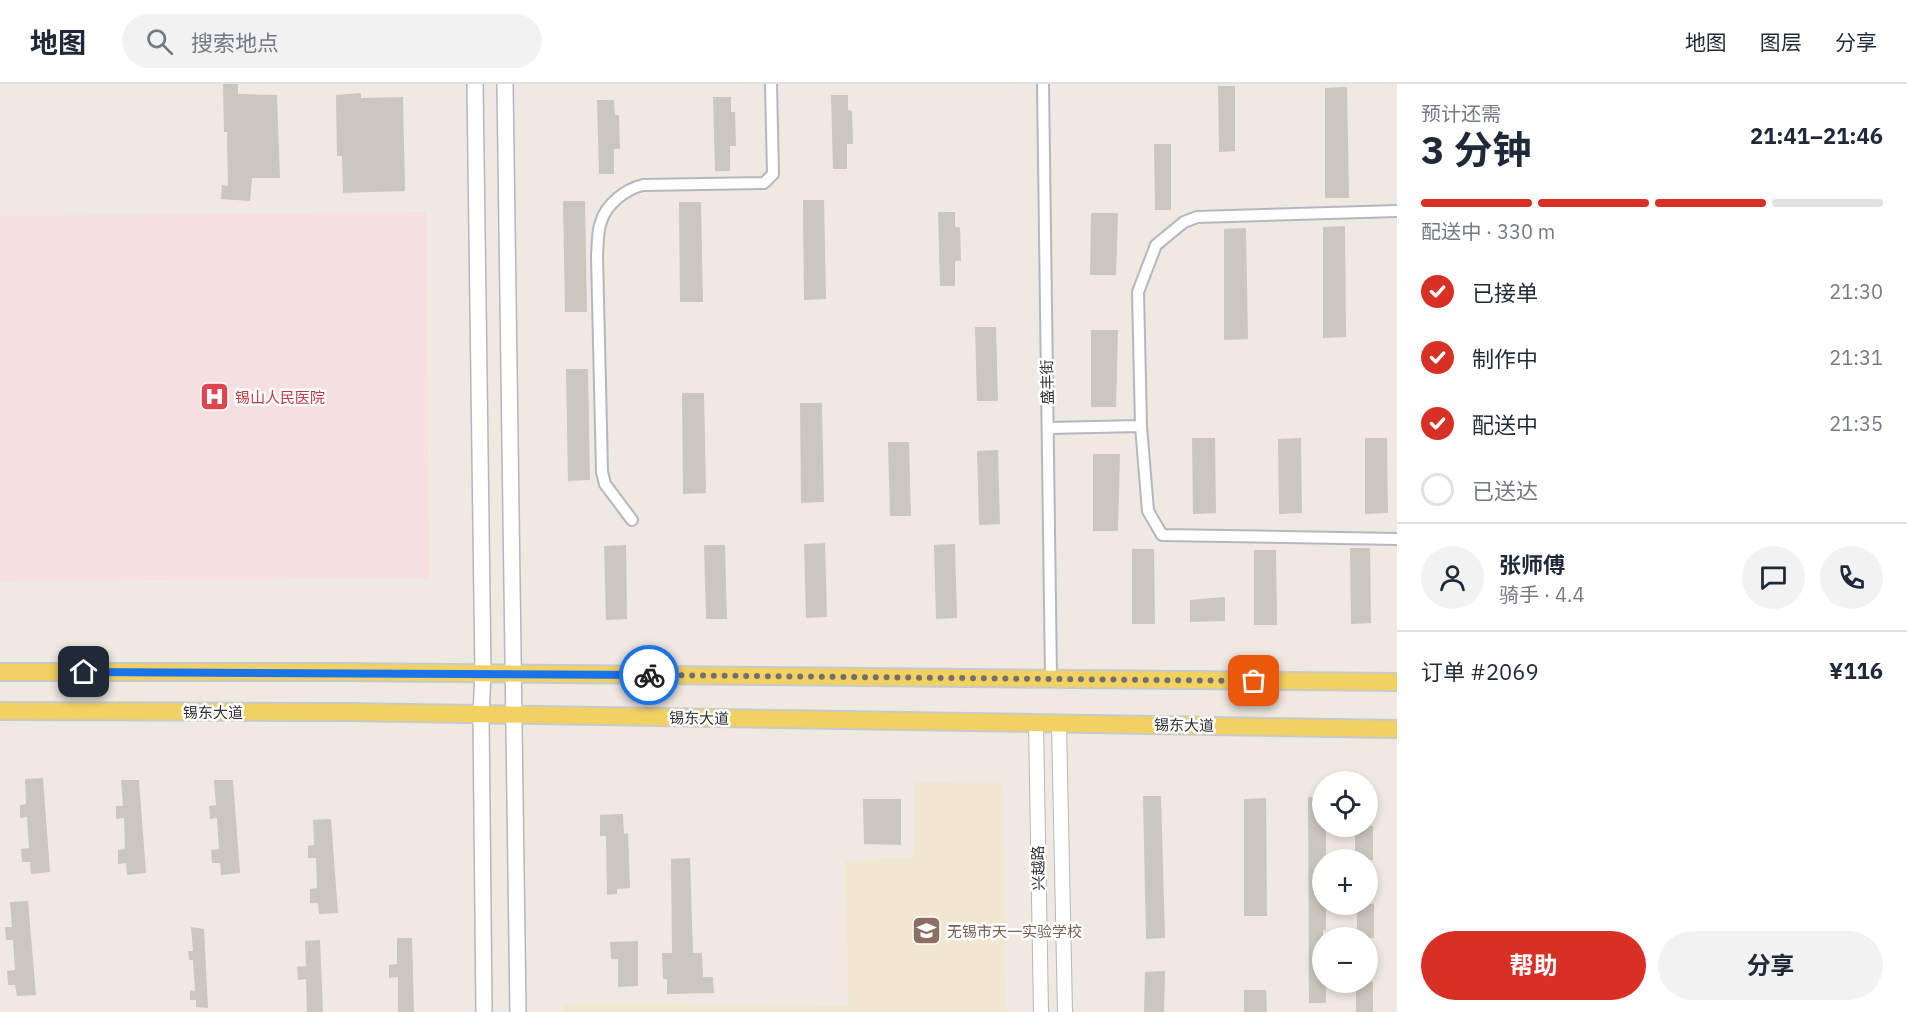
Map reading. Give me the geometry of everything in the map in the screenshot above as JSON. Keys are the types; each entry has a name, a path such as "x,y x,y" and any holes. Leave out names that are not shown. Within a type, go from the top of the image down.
{"main road":[{"path":"475,84 483,674 481,714 484,1012"},
{"path":"505,84 518,1012"},
{"path":"0,672 1397,682"},
{"name":"锡东大道","path":"0,711 481,714 1397,729"}],"street":[{"path":"632,520 605,484 602,472 597,256 600,222 610,204 632,188 643,185 764,183 773,174 771,84"},
{"name":"盛丰街","path":"1043,84 1051,679"},
{"path":"1397,211 1197,217 1184,222 1156,245 1138,292 1141,426 1148,511 1162,535 1397,539"},
{"path":"1048,428 1141,426"},
{"name":"兴越路","path":"1036,723 1041,1012"},
{"name":"兴越路","path":"1059,723 1065,1012"}],"shaded area":[{"name":"锡山人民医院","path":"426,212 429,578 0,581 0,216"},
{"name":"无锡市天一实验学校","path":"914,782 1003,783 1005,1012 564,1012 564,1003 849,1006 845,859 914,858"}],"building":[{"path":"223,84 238,84 238,94 277,95 280,178 252,178 250,201 221,199 222,185 228,186"},
{"path":"1218,86 1235,86 1235,151 1219,152"},
{"path":"1347,87 1349,198 1325,198 1325,88"},
{"path":"361,93 361,98 403,97 405,191 343,193 342,156 337,156 336,95"},
{"path":"831,95 848,95 848,110 852,111 853,144 847,144 847,169 833,169"},
{"path":"713,97 731,97 731,112 735,112 736,146 730,146 730,171 715,171"},
{"path":"597,100 614,100 615,115 619,115 620,149 614,149 614,174 599,174"},
{"path":"1154,144 1171,144 1171,210 1155,210"},
{"path":"803,200 824,200 826,299 804,300"},
{"path":"563,201 585,201 587,312 565,312"},
{"path":"679,202 701,202 703,302 680,302"},
{"path":"938,212 955,212 955,227 960,227 961,261 955,261 955,286 940,286"},
{"path":"1091,213 1118,213 1116,275 1090,275"},
{"path":"1345,226 1346,337 1323,338 1323,227"},
{"path":"1246,228 1248,339 1224,340 1224,229"},
{"path":"975,327 996,327 998,401 977,401"},
{"path":"1091,330 1118,330 1116,407 1091,407"},
{"path":"566,369 588,369 590,480 568,481"},
{"path":"682,393 704,393 706,493 683,494"},
{"path":"800,403 822,403 824,502 801,503"},
{"path":"1192,438 1215,438 1216,513 1193,514"},
{"path":"1301,438 1302,513 1279,514 1278,439"},
{"path":"1365,438 1387,438 1388,513 1365,514"},
{"path":"888,442 909,442 911,516 890,516"},
{"path":"998,450 1000,524 979,525 977,451"},
{"path":"1093,454 1120,454 1118,531 1093,531"},
{"path":"825,543 827,617 806,618 804,544"},
{"path":"955,544 957,618 936,619 934,545"},
{"path":"626,545 627,619 606,620 604,546"},
{"path":"704,545 725,545 727,619 706,619"},
{"path":"1350,548 1370,548 1371,623 1351,624"},
{"path":"1132,549 1154,549 1155,624 1132,624"},
{"path":"1254,550 1276,550 1277,625 1254,625"},
{"path":"1225,597 1225,621 1190,622 1190,600"},
{"path":"43,778 50,872 31,874 30,862 22,862 21,849 29,848 27,817 20,818 20,805 26,804 25,779"},
{"path":"121,780 139,780 146,873 127,875 126,863 118,864 118,850 125,849 124,818 116,819 116,806 123,806"},
{"path":"214,780 233,780 240,873 221,875 220,863 212,863 211,850 219,849 217,818 210,819 209,806 216,805"},
{"path":"1143,796 1161,796 1165,938 1146,939"},
{"path":"1308,797 1312,797 1312,837 1326,837 1326,849 1312,849 1312,915 1326,915 1326,927 1312,927 1312,993 1326,993 1326,1003 1309,1003"},
{"path":"1266,798 1267,916 1244,916 1244,799"},
{"path":"863,799 901,799 901,845 864,844"},
{"path":"623,814 624,834 628,833 630,888 617,889 617,894 607,895 606,836 600,836 600,815"},
{"path":"331,819 338,913 319,914 318,903 310,903 310,889 317,888 316,858 308,858 308,846 314,845 313,820"},
{"path":"1355,837 1373,837 1373,849 1355,849"},
{"path":"690,858 693,953 702,953 703,977 713,977 714,993 667,994 667,979 663,979 662,953 672,953 671,859"},
{"path":"28,901 36,995 17,996 15,985 8,985 7,971 15,970 13,940 6,940 5,927 12,927 10,902"},
{"path":"1357,915 1374,915 1374,927 1357,927"},
{"path":"191,927 204,929 208,1008 196,1007 196,1000 190,1000 190,990 195,991 193,960 189,960 188,951 193,951"},
{"path":"397,938 412,938 414,1012 398,1012 398,977 389,978 389,965 397,964"},
{"path":"320,940 323,1012 307,1012 306,979 298,980 297,967 306,966 305,941"},
{"path":"638,941 638,986 618,987 618,959 611,959 610,942"},
{"path":"1165,971 1164,1012 1144,1012 1145,972"},
{"path":"1244,990 1266,990 1267,1012 1244,1012"},
{"path":"1356,993 1373,993 1373,1012 1356,1012"}],"way so far":[{"path":"649,675 1254,681"}],"place":[{"name":"锡山人民医院","path":"214,397"},
{"name":"无锡市天一实验学校","path":"926,931"}],"route":[{"path":"84,672 649,675"}]}
